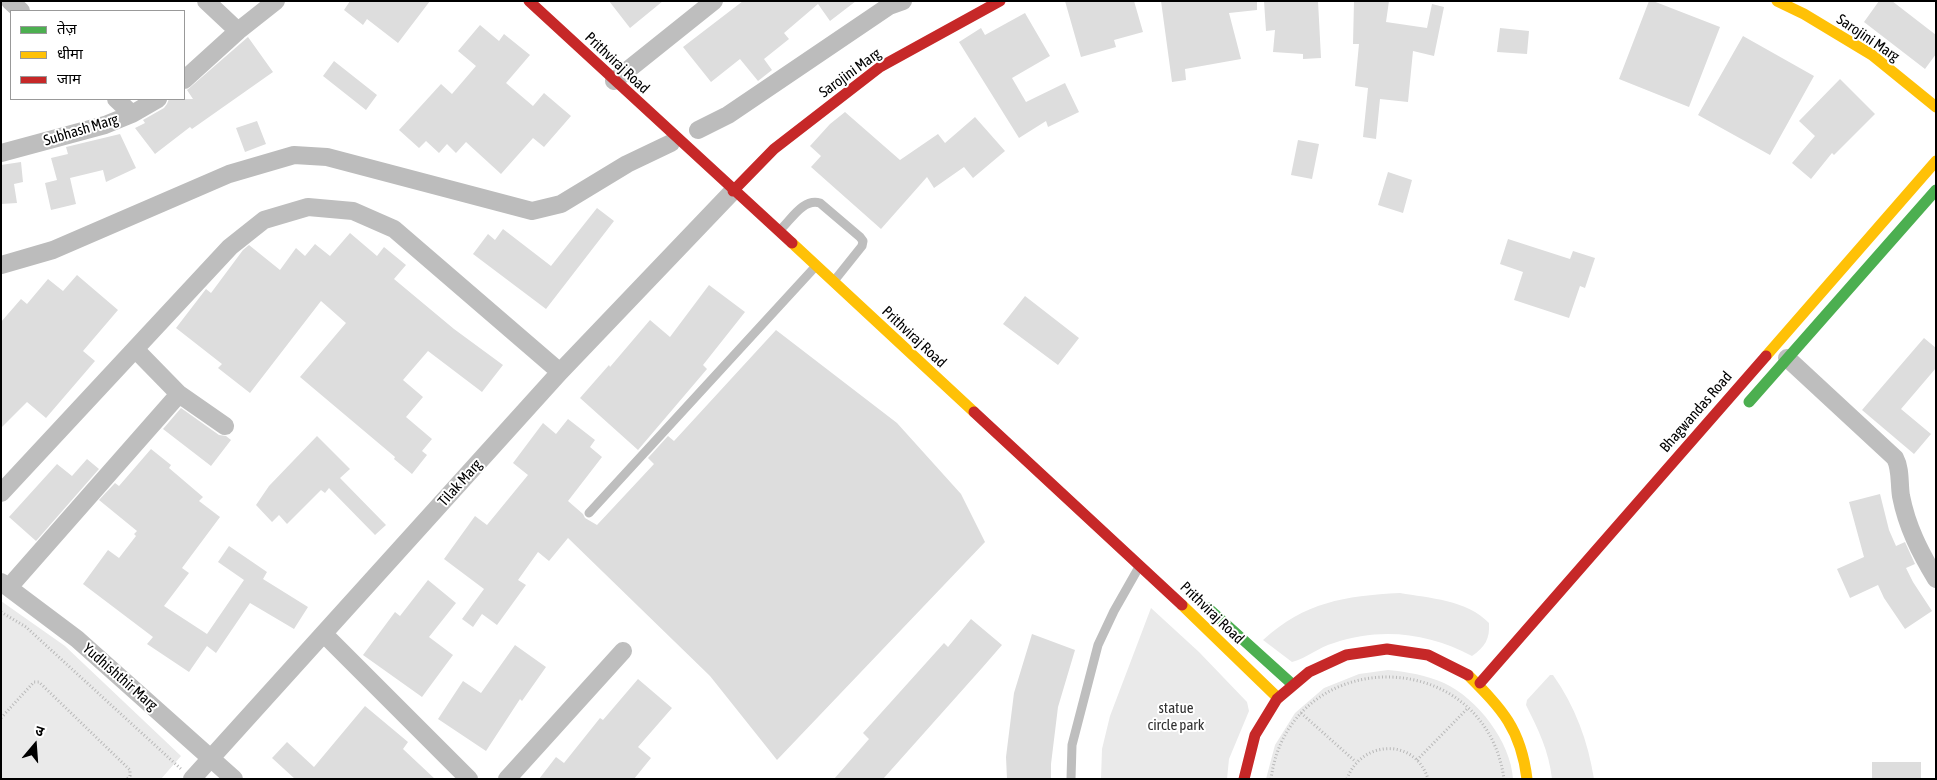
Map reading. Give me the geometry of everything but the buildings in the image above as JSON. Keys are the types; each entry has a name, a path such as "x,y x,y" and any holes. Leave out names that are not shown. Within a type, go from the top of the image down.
{"street":[{"path":"10,1 20,10"},
{"path":"206,1 238,31"},
{"path":"185,79 238,31 276,1"},
{"name":"Prithviraj Road","path":"529,1 618,78 836,279 1140,565 1278,698"},
{"name":"Prithviraj Road","path":"546,1 618,78"},
{"path":"618,78 714,1"},
{"name":"Sarojini Marg","path":"737,188 774,149 880,67 1000,1"},
{"name":"Sarojini Marg","path":"1778,1 1804,14 1872,56 1936,107"},
{"path":"117,100 132,114"},
{"name":"Subhash Marg","path":"1,153 105,125 132,114 156,100"},
{"name":"Bhagwandas Road","path":"1480,683 1936,161"},
{"name":"Tilak Marg","path":"189,776 211,758 560,372 737,188"},
{"path":"1741,411 1936,190"},
{"path":"1,493 230,247 264,220 308,207 353,211 394,229 560,372"},
{"name":"Prithviraj Road","path":"781,228 816,267 836,279 951,375"},
{"path":"135,349 179,394 225,426"},
{"path":"1787,358 1895,458 1899,465 1901,495 1908,526 1919,551 1936,579"},
{"path":"5,584 179,394"},
{"name":"Yudhishthir Marg","path":"5,584 77,639 234,779"},
{"name":"Prithviraj Road","path":"1203,603 1292,684"},
{"path":"324,634 469,779"},
{"path":"1244,779 1250,748 1261,721 1278,698 1292,684 1316,667 1342,655 1371,649 1400,649 1429,655 1455,667 1493,690 1521,746 1527,779"},
{"path":"507,779 623,651"}],"lane":[{"path":"781,228 803,206 814,201 820,203 860,237 862,246 836,279"},
{"path":"589,513 816,267"},
{"path":"1071,779 1072,745 1098,645 1140,565"}],"path":[{"path":"1,612 26,628 189,776"},
{"path":"1271,779 1279,747 1289,729 1301,713 1317,699 1340,686 1373,677 1394,676 1434,685 1452,695 1468,708 1490,735 1498,751 1504,779"},
{"path":"1,718 34,682 39,682 130,770 128,779"},
{"path":"1417,760 1468,708"},
{"path":"1301,713 1356,762"},
{"path":"1347,779 1356,762 1369,752 1386,748 1403,751 1417,760 1423,767 1428,779"}],"green space":[{"path":"1400,593 1447,601 1470,609 1489,623 1489,634 1486,642 1472,656 1456,648 1422,638 1405,635 1369,635 1329,645 1292,662 1263,640 1294,617 1326,603 1361,596"},
{"path":"1,601 65,646 181,756 161,779 1,779"},
{"name":"statue circle park","path":"1151,608 1199,652 1247,702 1249,711 1229,759 1227,779 1101,779 1102,749 1110,716"},
{"path":"1388,670 1417,674 1437,680 1468,699 1480,710 1499,736 1511,765 1513,779 1266,779 1275,745 1295,713 1324,688 1359,674"},
{"path":"1550,675 1553,675 1561,687 1580,724 1594,779 1552,779 1546,750 1526,705 1527,700"}],"waterway":[{"path":"698,130 728,115 889,6 903,1"},
{"path":"1,265 53,250 229,174 294,155 327,157 532,211 561,204 627,164 671,143"}],"traffic: fast":[{"path":"1749,402 1936,190"},
{"path":"1208,608 1292,684"}],"traffic: slow":[{"path":"1777,1 1804,14 1872,55 1936,107"},
{"path":"1766,356 1936,161"},
{"path":"792,243 974,412"},
{"path":"1182,605 1278,698"},
{"path":"1468,675 1500,710 1515,733 1520,746 1527,779"}],"traffic: jam":[{"path":"529,1 792,243"},
{"path":"733,191 774,149 880,67 1000,1"},
{"path":"1480,683 1766,356"},
{"path":"974,412 1182,605"},
{"path":"1244,779 1255,735 1277,699 1309,672 1346,655 1387,649 1428,655 1468,675"}]}
